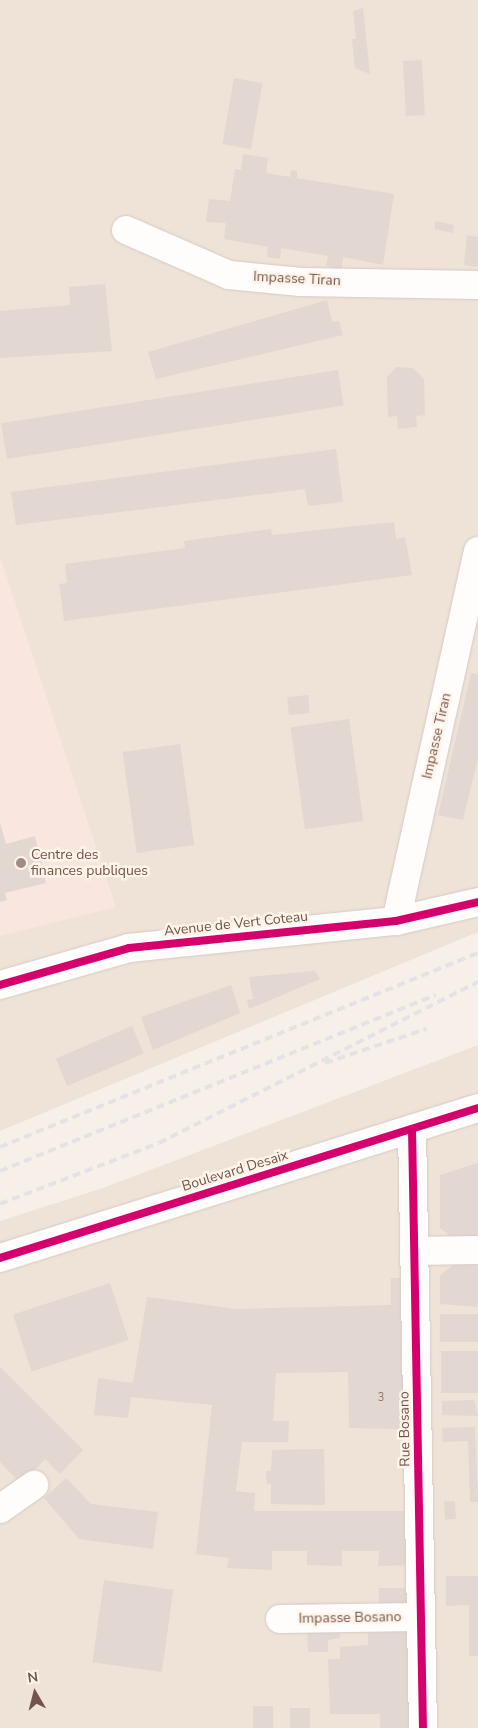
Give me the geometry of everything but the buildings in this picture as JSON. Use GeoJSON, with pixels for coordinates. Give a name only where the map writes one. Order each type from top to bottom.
{"type":"FeatureCollection","features":[{"type":"Feature","properties":{"kind":"street","name":"Impasse Tiran"},"geometry":{"type":"LineString","coordinates":[[126,230],[229,275],[302,282],[478,285]]}},
{"type":"Feature","properties":{"kind":"street","name":"Impasse Tiran"},"geometry":{"type":"LineString","coordinates":[[396,920],[478,550]]}},
{"type":"Feature","properties":{"kind":"street","name":"Avenue de Vert Coteau"},"geometry":{"type":"LineString","coordinates":[[0,985],[129,948],[396,920],[478,902]]}},
{"type":"Feature","properties":{"kind":"street","name":"Boulevard Desaix"},"geometry":{"type":"LineString","coordinates":[[0,1258],[478,1108]]}},
{"type":"Feature","properties":{"kind":"street","name":"Rue Bosano"},"geometry":{"type":"LineString","coordinates":[[412,1129],[423,1728]]}},
{"type":"Feature","properties":{"kind":"street"},"geometry":{"type":"LineString","coordinates":[[414,1251],[478,1250]]}},
{"type":"Feature","properties":{"kind":"street"},"geometry":{"type":"LineString","coordinates":[[0,1509],[34,1485]]}},
{"type":"Feature","properties":{"kind":"street","name":"Impasse Bosano"},"geometry":{"type":"LineString","coordinates":[[280,1619],[421,1617]]}},
{"type":"Feature","properties":{"kind":"shaded area"},"geometry":{"type":"Polygon","coordinates":[[[0,0],[478,0],[478,932],[0,1131],[0,0]]]}},
{"type":"Feature","properties":{"kind":"shaded area"},"geometry":{"type":"Polygon","coordinates":[[[0,556],[116,907],[0,936],[0,556]]]}},
{"type":"Feature","properties":{"kind":"shaded area"},"geometry":{"type":"Polygon","coordinates":[[[478,1045],[478,1728],[0,1728],[0,1221],[103,1188],[478,1045]]]}},
{"type":"Feature","properties":{"kind":"railway"},"geometry":{"type":"LineString","coordinates":[[0,1147],[478,953]]}},
{"type":"Feature","properties":{"kind":"railway"},"geometry":{"type":"LineString","coordinates":[[0,1204],[159,1143],[478,982]]}},
{"type":"Feature","properties":{"kind":"railway"},"geometry":{"type":"LineString","coordinates":[[0,1171],[436,995]]}},
{"type":"Feature","properties":{"kind":"railway"},"geometry":{"type":"LineString","coordinates":[[325,1063],[426,1029]]}},
{"type":"Feature","properties":{"kind":"cycle path"},"geometry":{"type":"LineString","coordinates":[[0,985],[129,948],[396,921],[478,902]]}},
{"type":"Feature","properties":{"kind":"cycle path"},"geometry":{"type":"LineString","coordinates":[[0,1258],[478,1108]]}},
{"type":"Feature","properties":{"kind":"cycle path"},"geometry":{"type":"LineString","coordinates":[[412,1129],[423,1728]]}},
{"type":"Feature","properties":{"kind":"place","name":"Centre des finances publiques"},"geometry":{"type":"Point","coordinates":[21,863]}}]}
